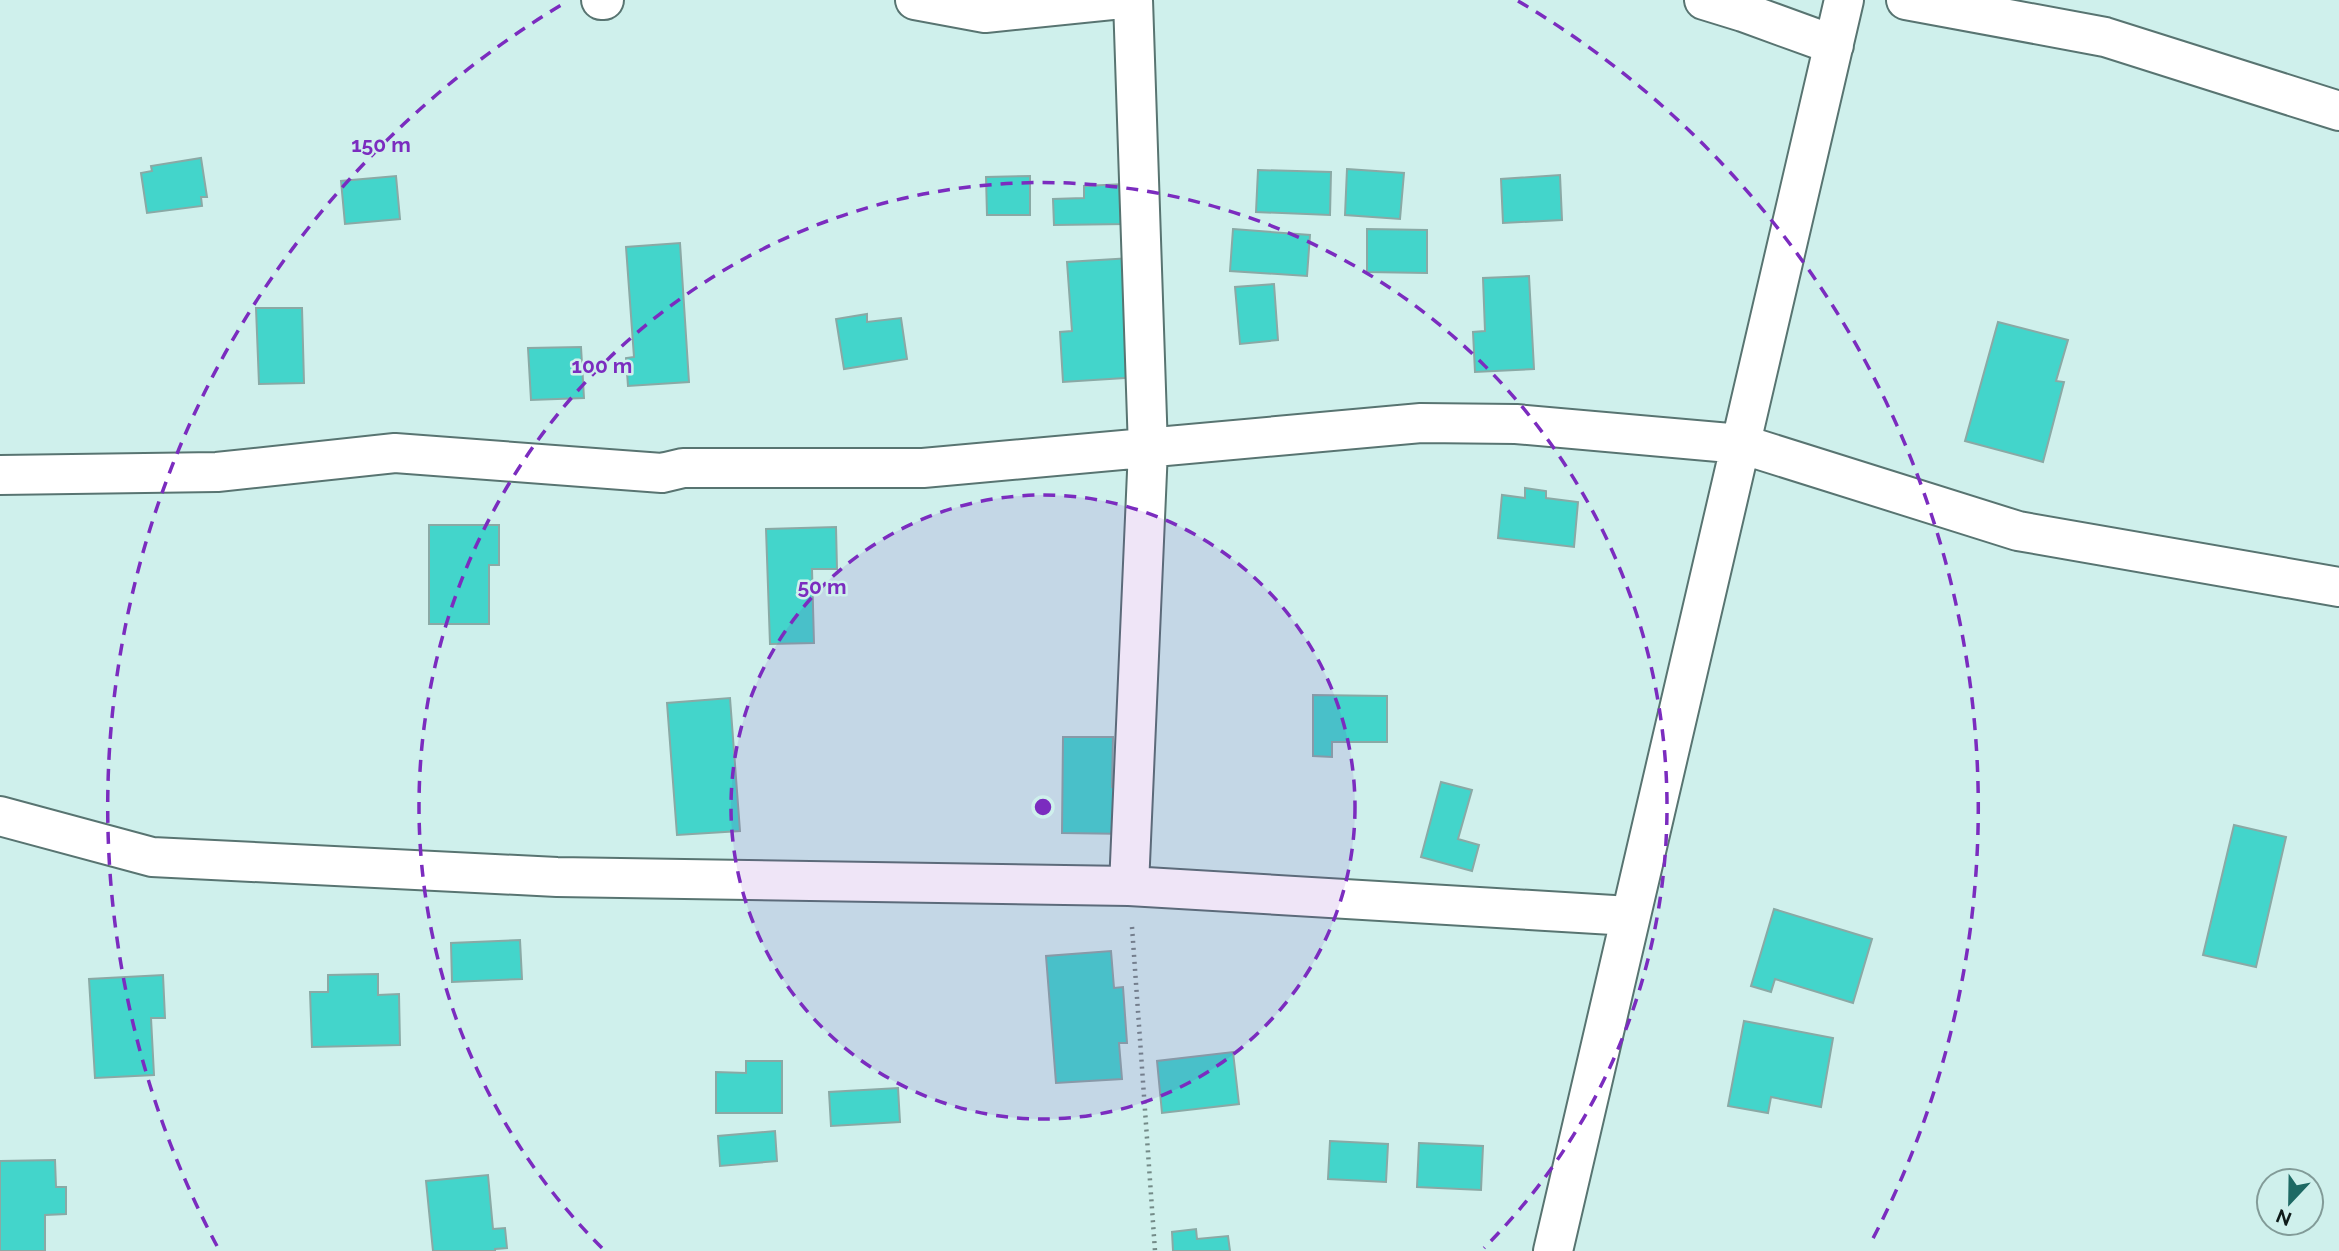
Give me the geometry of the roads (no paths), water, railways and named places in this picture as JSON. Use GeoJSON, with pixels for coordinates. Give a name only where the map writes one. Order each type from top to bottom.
{"type":"FeatureCollection","features":[{"type":"Feature","properties":{"kind":"street"},"geometry":{"type":"LineString","coordinates":[[915,0],[985,13],[1112,0]]}},
{"type":"Feature","properties":{"kind":"street"},"geometry":{"type":"LineString","coordinates":[[1129,886],[1148,449],[1133,0]]}},
{"type":"Feature","properties":{"kind":"street"},"geometry":{"type":"LineString","coordinates":[[1704,0],[1834,46]]}},
{"type":"Feature","properties":{"kind":"street"},"geometry":{"type":"LineString","coordinates":[[1553,1251],[1844,0]]}},
{"type":"Feature","properties":{"kind":"street"},"geometry":{"type":"LineString","coordinates":[[1906,0],[2105,37],[2339,111]]}},
{"type":"Feature","properties":{"kind":"street"},"geometry":{"type":"LineString","coordinates":[[0,475],[217,472],[395,453],[662,473],[683,468],[923,468],[1421,423],[1516,424],[1741,444],[2018,531],[2339,587]]}},
{"type":"Feature","properties":{"kind":"street"},"geometry":{"type":"LineString","coordinates":[[0,816],[152,857],[557,877],[1129,886],[1630,916]]}}]}
